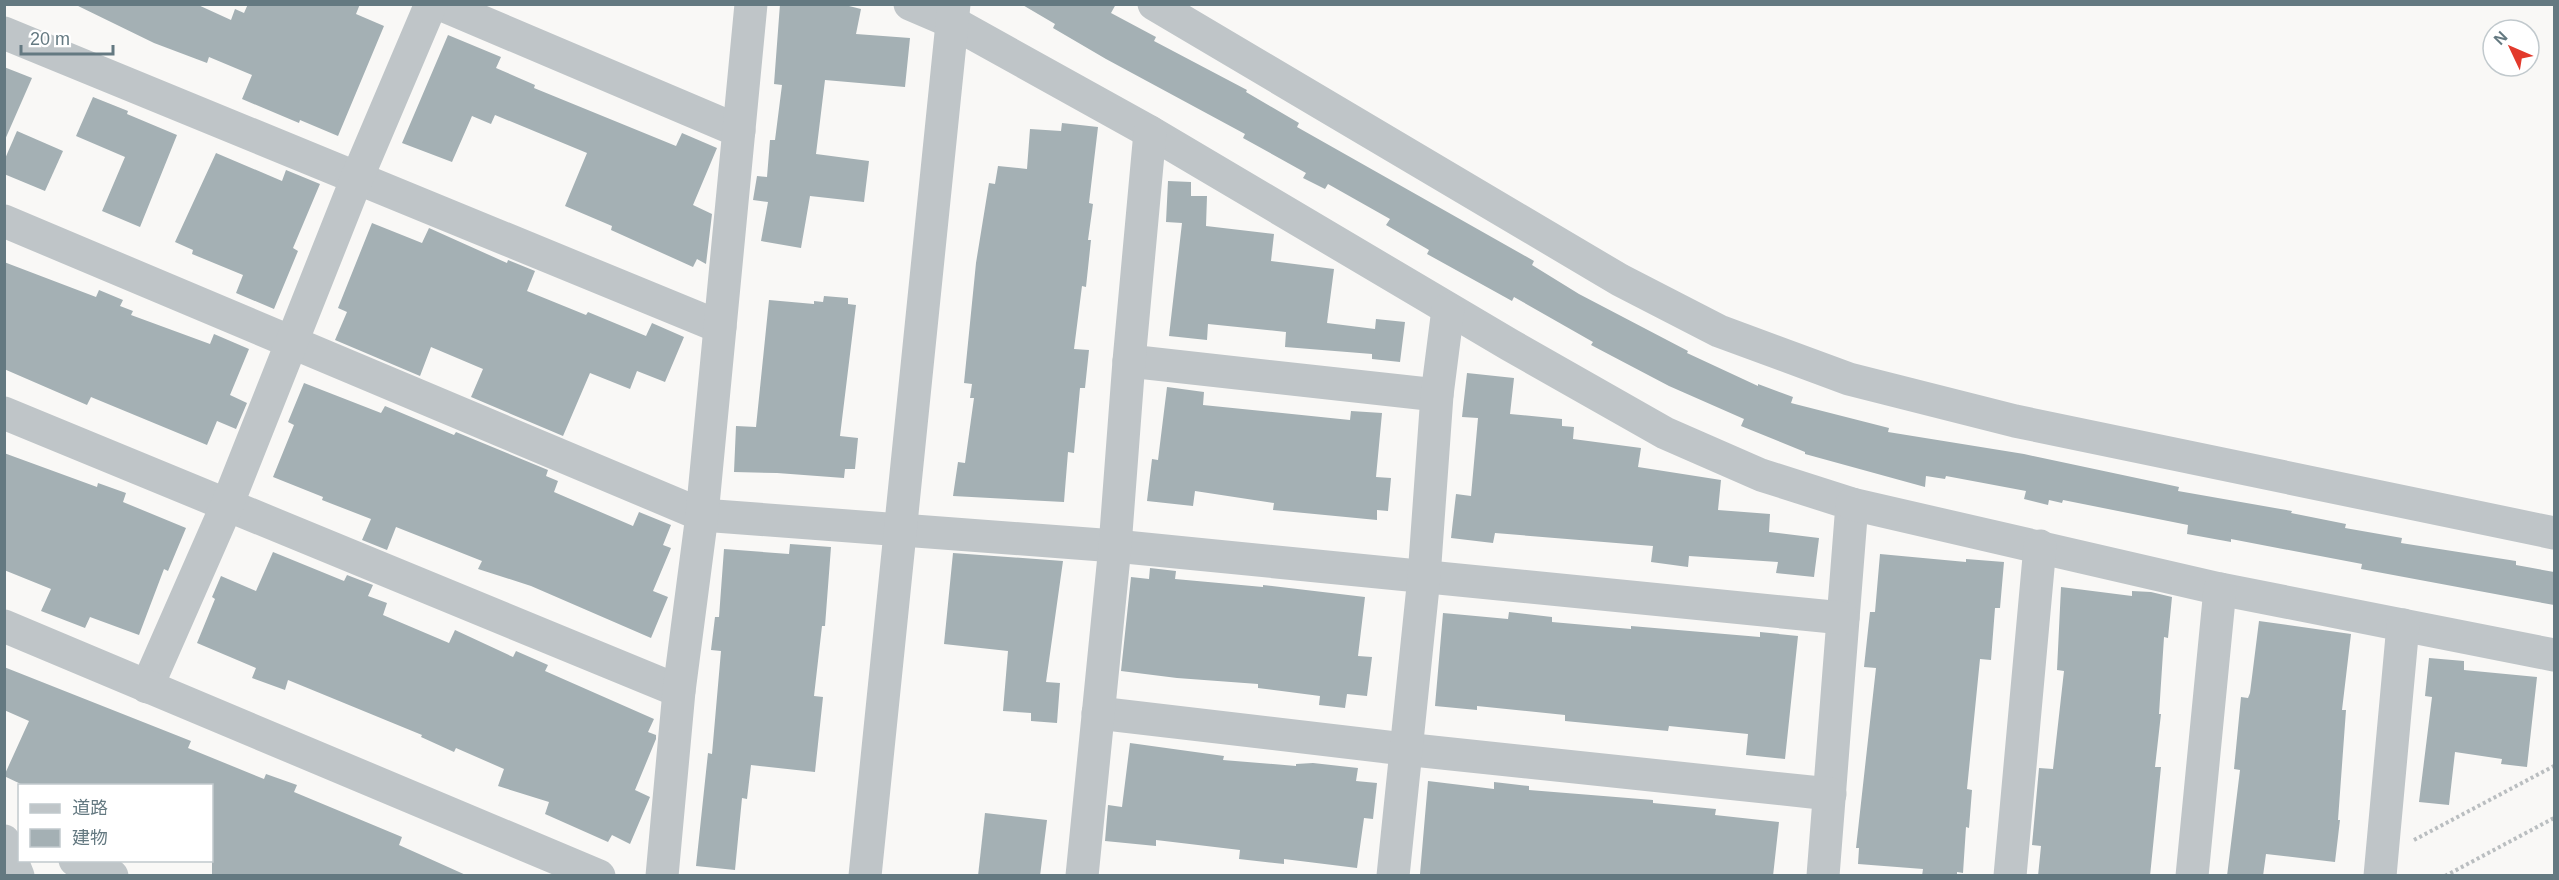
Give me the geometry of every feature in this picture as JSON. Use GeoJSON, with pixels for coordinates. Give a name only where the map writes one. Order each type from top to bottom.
{"type":"FeatureCollection","features":[{"type":"Feature","properties":{"kind":"street"},"geometry":{"type":"LineString","coordinates":[[147,687],[227,505],[357,178],[431,4]]}},
{"type":"Feature","properties":{"kind":"street"},"geometry":{"type":"LineString","coordinates":[[440,4],[739,131]]}},
{"type":"Feature","properties":{"kind":"street"},"geometry":{"type":"LineString","coordinates":[[662,876],[679,691],[702,515],[751,4]]}},
{"type":"Feature","properties":{"kind":"street"},"geometry":{"type":"LineString","coordinates":[[910,4],[953,13],[1448,309],[1665,433],[1761,475],[1852,504],[2220,589],[2554,655]]}},
{"type":"Feature","properties":{"kind":"street"},"geometry":{"type":"LineString","coordinates":[[1154,4],[1620,280],[1719,331],[1849,379],[2015,421],[2554,533]]}},
{"type":"Feature","properties":{"kind":"street"},"geometry":{"type":"LineString","coordinates":[[865,876],[902,531],[953,13]]}},
{"type":"Feature","properties":{"kind":"street"},"geometry":{"type":"LineString","coordinates":[[4,33],[720,327]]}},
{"type":"Feature","properties":{"kind":"street"},"geometry":{"type":"LineString","coordinates":[[1082,876],[1116,546],[1129,361],[1150,132]]}},
{"type":"Feature","properties":{"kind":"street"},"geometry":{"type":"LineString","coordinates":[[4,221],[702,515],[1116,546],[1843,618]]}},
{"type":"Feature","properties":{"kind":"street"},"geometry":{"type":"LineString","coordinates":[[1393,876],[1404,749],[1424,577],[1437,395],[1448,309]]}},
{"type":"Feature","properties":{"kind":"street"},"geometry":{"type":"LineString","coordinates":[[1129,361],[1437,395]]}},
{"type":"Feature","properties":{"kind":"street"},"geometry":{"type":"LineString","coordinates":[[4,413],[679,691]]}},
{"type":"Feature","properties":{"kind":"street"},"geometry":{"type":"LineString","coordinates":[[1823,876],[1852,504]]}},
{"type":"Feature","properties":{"kind":"street"},"geometry":{"type":"LineString","coordinates":[[2010,876],[2040,546]]}},
{"type":"Feature","properties":{"kind":"street"},"geometry":{"type":"LineString","coordinates":[[2192,876],[2220,589]]}},
{"type":"Feature","properties":{"kind":"street"},"geometry":{"type":"LineString","coordinates":[[2381,866],[2403,625]]}},
{"type":"Feature","properties":{"kind":"street"},"geometry":{"type":"LineString","coordinates":[[4,626],[599,876]]}},
{"type":"Feature","properties":{"kind":"street"},"geometry":{"type":"LineString","coordinates":[[1098,713],[1404,749],[1830,794]]}},
{"type":"Feature","properties":{"kind":"street"},"geometry":{"type":"LineString","coordinates":[[4,841],[18,876]]}},
{"type":"Feature","properties":{"kind":"street"},"geometry":{"type":"LineString","coordinates":[[77,862],[112,876]]}},
{"type":"Feature","properties":{"kind":"path"},"geometry":{"type":"LineString","coordinates":[[2381,866],[2554,766]]}},
{"type":"Feature","properties":{"kind":"path"},"geometry":{"type":"LineString","coordinates":[[2445,876],[2554,818]]}},
{"type":"Feature","properties":{"kind":"building"},"geometry":{"type":"Polygon","coordinates":[[[74,4],[196,4],[231,20],[235,9],[244,13],[248,4],[360,4],[356,14],[384,26],[338,136],[300,120],[299,123],[242,99],[252,75],[209,57],[207,63],[154,43],[74,4]]]}},
{"type":"Feature","properties":{"kind":"building"},"geometry":{"type":"Polygon","coordinates":[[[780,4],[841,4],[861,9],[856,34],[910,38],[905,87],[825,80],[816,154],[869,161],[864,202],[810,196],[801,248],[761,241],[768,202],[753,200],[757,176],[767,177],[770,140],[775,140],[782,85],[774,84],[780,4]]]}},
{"type":"Feature","properties":{"kind":"building"},"geometry":{"type":"Polygon","coordinates":[[[1021,4],[1116,4],[1111,13],[1156,37],[1154,41],[1247,90],[1246,92],[1299,123],[1297,127],[1534,261],[1532,265],[1579,294],[1688,351],[1687,353],[1758,386],[1758,384],[1793,397],[1791,403],[1889,428],[1888,432],[2024,454],[2179,487],[2178,491],[2292,511],[2291,513],[2346,524],[2345,528],[2402,538],[2401,543],[2516,561],[2516,565],[2554,572],[2554,605],[2361,569],[2362,564],[2231,539],[2231,542],[2187,534],[2188,525],[2063,500],[2062,503],[2049,500],[2048,505],[2024,499],[2026,491],[1946,476],[1945,479],[1926,476],[1925,487],[1805,454],[1805,452],[1741,426],[1744,419],[1669,386],[1591,345],[1593,342],[1514,297],[1512,301],[1427,254],[1429,250],[1386,225],[1390,219],[1328,184],[1325,189],[1303,178],[1306,173],[1243,138],[1245,134],[1106,59],[1053,28],[1055,24],[1021,4]]]}},
{"type":"Feature","properties":{"kind":"building"},"geometry":{"type":"Polygon","coordinates":[[[448,35],[501,57],[496,68],[535,85],[534,88],[676,146],[682,133],[717,148],[693,205],[712,214],[706,264],[697,259],[693,267],[611,230],[612,226],[565,206],[587,153],[495,115],[491,124],[472,116],[452,162],[402,143],[448,35]]]}},
{"type":"Feature","properties":{"kind":"building"},"geometry":{"type":"Polygon","coordinates":[[[4,67],[32,78],[4,142],[4,67]]]}},
{"type":"Feature","properties":{"kind":"building"},"geometry":{"type":"Polygon","coordinates":[[[93,97],[177,135],[140,227],[102,211],[125,157],[76,136],[93,97]]]}},
{"type":"Feature","properties":{"kind":"building"},"geometry":{"type":"Polygon","coordinates":[[[1062,123],[1098,127],[1089,203],[1093,204],[1088,240],[1091,240],[1086,287],[1082,286],[1074,349],[1089,350],[1085,388],[1080,388],[1074,453],[1068,452],[1064,502],[953,496],[958,462],[965,463],[974,398],[970,398],[972,384],[964,383],[976,263],[989,183],[995,184],[998,166],[1027,169],[1030,129],[1061,131],[1062,123]]]}},
{"type":"Feature","properties":{"kind":"building"},"geometry":{"type":"Polygon","coordinates":[[[17,131],[63,151],[45,191],[4,174],[4,161],[17,131]]]}},
{"type":"Feature","properties":{"kind":"building"},"geometry":{"type":"Polygon","coordinates":[[[216,153],[282,181],[286,170],[320,184],[293,248],[298,251],[274,309],[236,293],[243,275],[192,254],[193,250],[175,242],[216,153]]]}},
{"type":"Feature","properties":{"kind":"building"},"geometry":{"type":"Polygon","coordinates":[[[1168,181],[1191,182],[1191,196],[1207,196],[1206,226],[1274,234],[1271,261],[1334,269],[1327,323],[1375,329],[1376,319],[1405,322],[1400,362],[1372,359],[1372,354],[1285,347],[1286,332],[1208,324],[1207,340],[1169,336],[1182,223],[1166,222],[1168,181]]]}},
{"type":"Feature","properties":{"kind":"building"},"geometry":{"type":"Polygon","coordinates":[[[372,223],[422,243],[429,228],[507,263],[508,260],[535,271],[527,291],[586,315],[588,312],[646,336],[652,323],[684,337],[665,382],[637,371],[630,389],[590,373],[563,436],[471,397],[483,369],[431,347],[420,376],[335,340],[347,312],[338,308],[372,223]]]}},
{"type":"Feature","properties":{"kind":"building"},"geometry":{"type":"Polygon","coordinates":[[[4,262],[96,297],[99,290],[123,300],[120,306],[133,311],[131,315],[210,344],[214,334],[249,349],[230,395],[247,403],[236,429],[217,421],[207,445],[91,397],[87,405],[4,369],[4,262]]]}},
{"type":"Feature","properties":{"kind":"building"},"geometry":{"type":"Polygon","coordinates":[[[824,296],[848,298],[848,304],[856,305],[840,436],[858,438],[855,469],[845,469],[844,478],[734,472],[736,426],[756,427],[769,300],[814,304],[814,301],[823,302],[824,296]]]}},
{"type":"Feature","properties":{"kind":"building"},"geometry":{"type":"Polygon","coordinates":[[[1467,373],[1514,378],[1510,414],[1562,419],[1562,426],[1574,427],[1573,439],[1641,448],[1638,467],[1721,480],[1718,510],[1770,514],[1769,532],[1819,538],[1814,577],[1776,573],[1778,562],[1689,556],[1688,567],[1651,562],[1653,546],[1495,533],[1493,543],[1451,538],[1456,494],[1471,496],[1478,418],[1462,417],[1467,373]]]}},
{"type":"Feature","properties":{"kind":"building"},"geometry":{"type":"Polygon","coordinates":[[[304,383],[381,413],[385,406],[548,470],[546,476],[558,481],[554,492],[633,526],[639,512],[671,525],[663,545],[671,548],[653,591],[668,597],[651,638],[531,586],[478,569],[482,561],[396,527],[387,550],[362,540],[371,519],[322,500],[323,497],[273,477],[294,425],[288,422],[304,383]]]}},
{"type":"Feature","properties":{"kind":"building"},"geometry":{"type":"Polygon","coordinates":[[[1167,387],[1204,392],[1203,405],[1350,420],[1351,411],[1382,413],[1376,477],[1391,478],[1388,511],[1377,510],[1377,520],[1273,510],[1274,503],[1195,491],[1193,506],[1147,501],[1152,459],[1158,460],[1167,387]]]}},
{"type":"Feature","properties":{"kind":"building"},"geometry":{"type":"Polygon","coordinates":[[[4,453],[97,487],[98,483],[126,493],[123,502],[186,528],[168,571],[164,569],[139,635],[90,617],[85,628],[41,611],[51,589],[4,570],[4,453]]]}},
{"type":"Feature","properties":{"kind":"building"},"geometry":{"type":"Polygon","coordinates":[[[790,544],[831,547],[825,626],[822,626],[814,696],[823,697],[815,772],[751,765],[747,799],[742,798],[735,870],[696,866],[708,753],[712,754],[721,651],[711,650],[715,617],[719,617],[724,549],[789,554],[790,544]]]}},
{"type":"Feature","properties":{"kind":"building"},"geometry":{"type":"Polygon","coordinates":[[[273,552],[344,581],[347,575],[373,585],[368,596],[387,603],[383,615],[449,643],[455,630],[513,657],[516,651],[548,665],[545,671],[654,719],[648,732],[656,735],[656,739],[635,790],[650,797],[630,844],[612,835],[608,842],[545,814],[549,802],[498,786],[504,769],[456,748],[454,752],[421,737],[422,735],[288,680],[285,690],[252,678],[256,668],[197,643],[215,599],[212,597],[221,576],[256,591],[273,552]]]}},
{"type":"Feature","properties":{"kind":"building"},"geometry":{"type":"Polygon","coordinates":[[[953,553],[1063,561],[1046,682],[1060,683],[1057,723],[1031,721],[1031,713],[1003,711],[1008,651],[944,644],[953,553]]]}},
{"type":"Feature","properties":{"kind":"building"},"geometry":{"type":"Polygon","coordinates":[[[1880,554],[1966,562],[1966,559],[2004,562],[2000,608],[1995,608],[1991,660],[1980,659],[1967,789],[1972,790],[1969,828],[1966,827],[1963,873],[1957,872],[1957,876],[1922,876],[1923,869],[1858,864],[1859,848],[1856,848],[1876,668],[1864,667],[1870,612],[1875,612],[1880,554]]]}},
{"type":"Feature","properties":{"kind":"building"},"geometry":{"type":"Polygon","coordinates":[[[1150,568],[1176,571],[1175,579],[1263,587],[1263,585],[1365,597],[1358,656],[1372,657],[1367,696],[1347,694],[1345,708],[1319,705],[1320,696],[1258,688],[1258,684],[1121,671],[1131,577],[1149,579],[1150,568]]]}},
{"type":"Feature","properties":{"kind":"building"},"geometry":{"type":"Polygon","coordinates":[[[2061,587],[2132,596],[2132,591],[2151,592],[2172,597],[2168,638],[2164,637],[2159,714],[2161,714],[2155,767],[2161,767],[2150,876],[2038,876],[2041,846],[2032,845],[2039,768],[2053,769],[2064,671],[2057,670],[2061,587]]]}},
{"type":"Feature","properties":{"kind":"building"},"geometry":{"type":"Polygon","coordinates":[[[1509,612],[1552,617],[1552,622],[1631,629],[1631,626],[1760,637],[1760,632],[1798,636],[1785,759],[1746,755],[1748,734],[1669,726],[1668,731],[1565,721],[1565,715],[1477,706],[1477,710],[1435,706],[1443,613],[1508,619],[1509,612]]]}},
{"type":"Feature","properties":{"kind":"building"},"geometry":{"type":"Polygon","coordinates":[[[2259,621],[2351,634],[2342,710],[2346,710],[2338,820],[2340,820],[2335,862],[2266,854],[2263,876],[2227,876],[2240,770],[2234,769],[2241,697],[2248,698],[2250,693],[2259,621]]]}},
{"type":"Feature","properties":{"kind":"building"},"geometry":{"type":"Polygon","coordinates":[[[2429,658],[2464,661],[2464,670],[2537,677],[2527,767],[2501,764],[2502,759],[2455,752],[2449,805],[2419,802],[2432,697],[2425,696],[2429,658]]]}},
{"type":"Feature","properties":{"kind":"building"},"geometry":{"type":"Polygon","coordinates":[[[4,667],[191,741],[188,748],[264,779],[266,774],[297,785],[294,792],[402,837],[399,845],[468,876],[212,876],[213,784],[21,784],[4,776],[29,721],[4,710],[4,667]]]}},
{"type":"Feature","properties":{"kind":"building"},"geometry":{"type":"Polygon","coordinates":[[[1130,743],[1224,756],[1223,760],[1296,766],[1296,764],[1313,763],[1358,768],[1356,781],[1377,783],[1373,819],[1364,818],[1357,868],[1284,859],[1284,864],[1239,859],[1240,850],[1156,840],[1156,846],[1105,841],[1108,805],[1122,807],[1130,743]]]}},
{"type":"Feature","properties":{"kind":"building"},"geometry":{"type":"Polygon","coordinates":[[[1428,781],[1494,789],[1494,782],[1529,786],[1529,790],[1653,800],[1653,803],[1716,809],[1715,815],[1779,822],[1773,876],[1420,874],[1428,781]]]}},
{"type":"Feature","properties":{"kind":"building"},"geometry":{"type":"Polygon","coordinates":[[[985,813],[1047,820],[1040,876],[978,876],[985,813]]]}}]}
